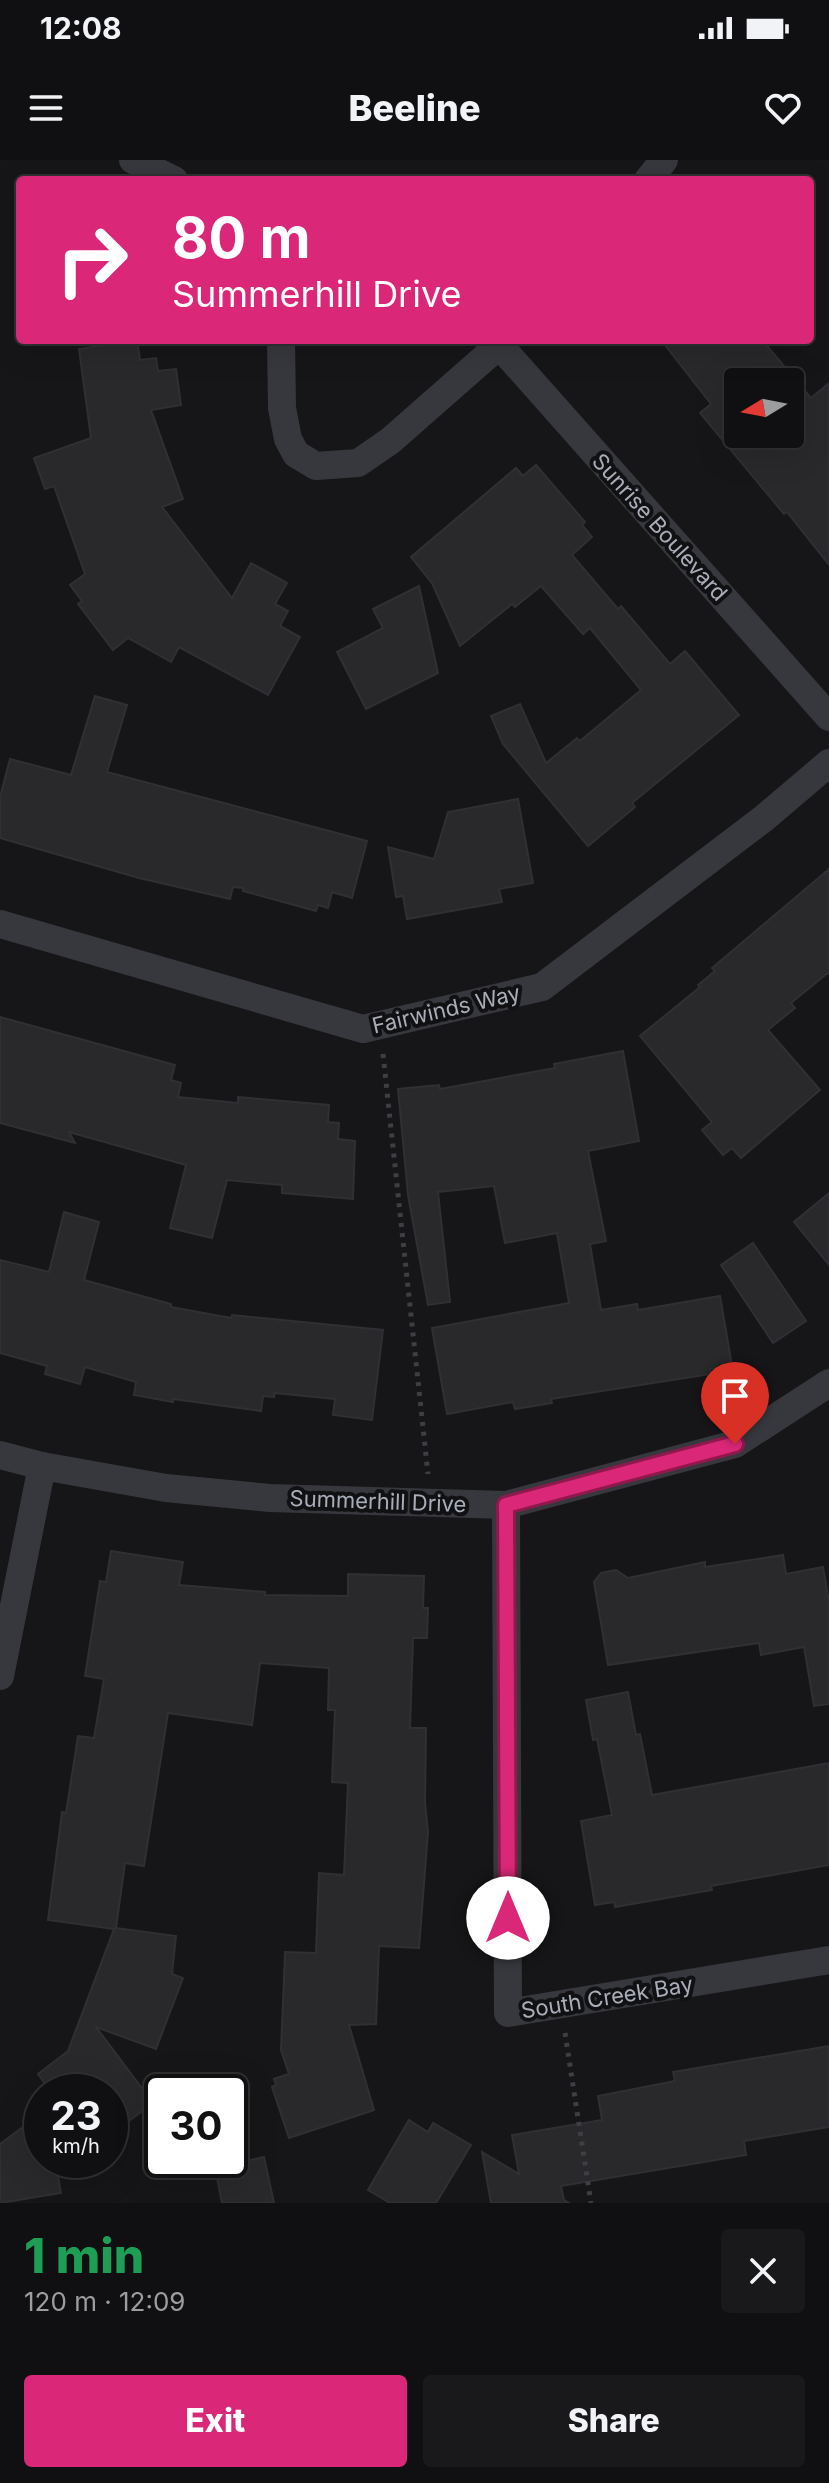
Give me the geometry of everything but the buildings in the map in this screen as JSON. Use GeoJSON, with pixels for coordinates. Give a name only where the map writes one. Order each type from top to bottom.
{"type":"FeatureCollection","features":[{"type":"Feature","properties":{"kind":"street"},"geometry":{"type":"LineString","coordinates":[[133,160],[166,176]]}},
{"type":"Feature","properties":{"kind":"street"},"geometry":{"type":"LineString","coordinates":[[651,176],[664,160]]}},
{"type":"Feature","properties":{"kind":"street"},"geometry":{"type":"LineString","coordinates":[[281,344],[282,408],[288,439],[296,454],[316,466],[358,463],[390,441],[496,344]]}},
{"type":"Feature","properties":{"kind":"street","name":"Sunrise Boulevard"},"geometry":{"type":"LineString","coordinates":[[500,344],[829,717]]}},
{"type":"Feature","properties":{"kind":"street","name":"Fairwinds Way"},"geometry":{"type":"LineString","coordinates":[[0,924],[363,1029],[542,987],[763,819],[829,763]]}},
{"type":"Feature","properties":{"kind":"street","name":"Summerhill Drive"},"geometry":{"type":"LineString","coordinates":[[0,1455],[42,1466],[166,1488],[270,1498],[506,1505],[735,1444],[829,1383]]}},
{"type":"Feature","properties":{"kind":"street"},"geometry":{"type":"LineString","coordinates":[[0,1676],[42,1466]]}},
{"type":"Feature","properties":{"kind":"street","name":"South Creek Bay"},"geometry":{"type":"LineString","coordinates":[[506,1505],[508,2013],[829,1960]]}},
{"type":"Feature","properties":{"kind":"path"},"geometry":{"type":"LineString","coordinates":[[380,1025],[431,1503]]}},
{"type":"Feature","properties":{"kind":"path"},"geometry":{"type":"LineString","coordinates":[[560,2005],[591,2203]]}},
{"type":"Feature","properties":{"kind":"route"},"geometry":{"type":"LineString","coordinates":[[508,1918],[506,1505],[735,1444]]}}]}
